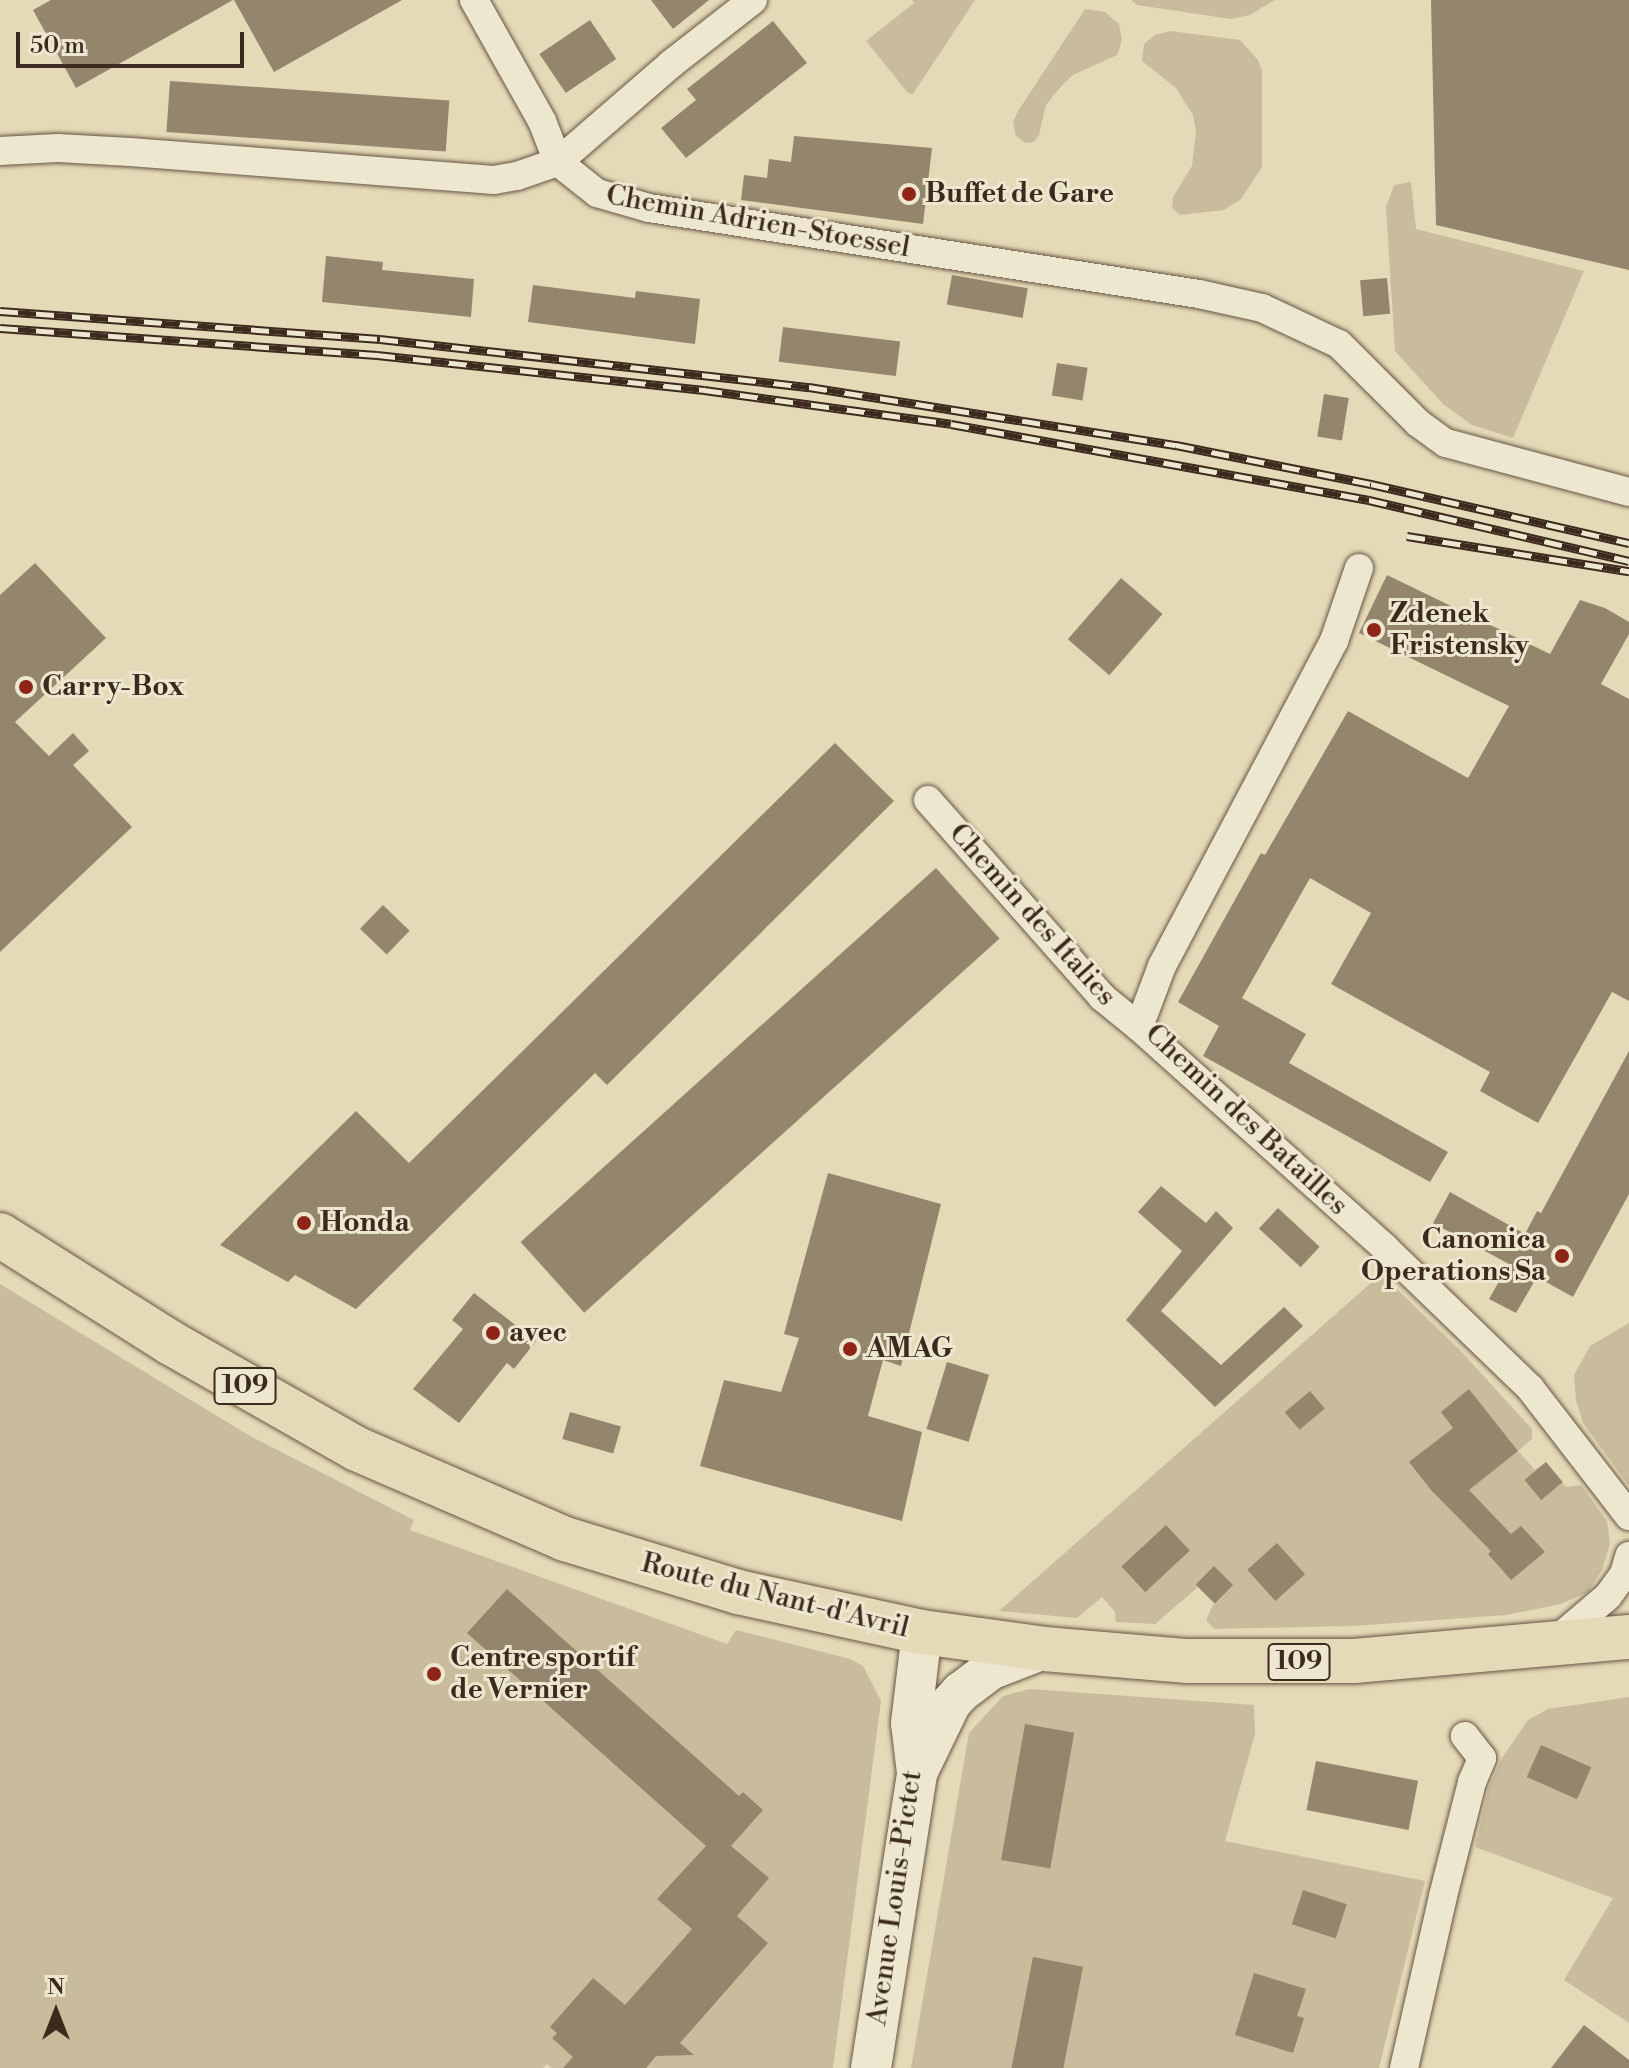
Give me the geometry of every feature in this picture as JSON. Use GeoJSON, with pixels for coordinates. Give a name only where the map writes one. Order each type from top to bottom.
{"type":"FeatureCollection","features":[{"type":"Feature","properties":{"kind":"main road","name":"Route du Nant-d'Avril"},"geometry":{"type":"LineString","coordinates":[[0,1235],[171,1343],[301,1418],[476,1503],[565,1539],[694,1580],[862,1622],[1044,1649],[1188,1661],[1276,1663],[1354,1661],[1629,1637]]}},
{"type":"Feature","properties":{"kind":"main road","name":"Avenue Louis-Pictet"},"geometry":{"type":"LineString","coordinates":[[871,2068],[917,1773],[911,1723],[922,1632]]}},
{"type":"Feature","properties":{"kind":"main road"},"geometry":{"type":"LineString","coordinates":[[917,1773],[951,1703],[961,1692],[992,1669],[1044,1649]]}},
{"type":"Feature","properties":{"kind":"street"},"geometry":{"type":"LineString","coordinates":[[474,0],[542,121],[558,162]]}},
{"type":"Feature","properties":{"kind":"street"},"geometry":{"type":"LineString","coordinates":[[0,151],[58,148],[193,155],[494,180],[558,162],[671,64],[753,0]]}},
{"type":"Feature","properties":{"kind":"street","name":"Chemin Adrien-Stoessel"},"geometry":{"type":"LineString","coordinates":[[558,162],[597,193],[649,208],[1199,294],[1262,308],[1339,344],[1398,403],[1446,443],[1629,492]]}},
{"type":"Feature","properties":{"kind":"street","name":"Chemin des Batailles"},"geometry":{"type":"LineString","coordinates":[[1359,568],[1334,641],[1162,966],[1139,1027],[1385,1248],[1530,1388],[1629,1516]]}},
{"type":"Feature","properties":{"kind":"street","name":"Chemin des Italies"},"geometry":{"type":"LineString","coordinates":[[928,800],[1102,997],[1139,1027]]}},
{"type":"Feature","properties":{"kind":"street"},"geometry":{"type":"LineString","coordinates":[[1553,1643],[1608,1596],[1624,1574],[1629,1556]]}},
{"type":"Feature","properties":{"kind":"street"},"geometry":{"type":"LineString","coordinates":[[1404,2068],[1443,1896],[1482,1758],[1465,1736]]}},
{"type":"Feature","properties":{"kind":"shaded area"},"geometry":{"type":"Polygon","coordinates":[[[912,0],[975,0],[913,94],[908,93],[866,41],[914,3],[912,0]]]}},
{"type":"Feature","properties":{"kind":"shaded area"},"geometry":{"type":"Polygon","coordinates":[[[1131,0],[1275,0],[1250,15],[1231,19],[1137,5],[1131,0]]]}},
{"type":"Feature","properties":{"kind":"shaded area"},"geometry":{"type":"Polygon","coordinates":[[[1085,9],[1105,12],[1119,24],[1122,40],[1117,55],[1073,75],[1063,84],[1046,105],[1039,135],[1034,142],[1025,143],[1016,136],[1013,122],[1085,9]]]}},
{"type":"Feature","properties":{"kind":"shaded area"},"geometry":{"type":"Polygon","coordinates":[[[1170,31],[1240,40],[1258,60],[1262,71],[1262,167],[1241,199],[1224,210],[1180,215],[1172,208],[1173,197],[1192,166],[1196,132],[1193,115],[1176,88],[1142,61],[1144,44],[1155,35],[1170,31]]]}},
{"type":"Feature","properties":{"kind":"shaded area"},"geometry":{"type":"Polygon","coordinates":[[[1411,182],[1416,229],[1584,271],[1513,438],[1472,425],[1443,404],[1395,351],[1386,207],[1394,185],[1411,182]]]}},
{"type":"Feature","properties":{"kind":"shaded area"},"geometry":{"type":"Polygon","coordinates":[[[1381,1274],[1459,1349],[1532,1429],[1532,1439],[1518,1451],[1535,1470],[1546,1462],[1566,1487],[1581,1485],[1607,1521],[1610,1544],[1602,1570],[1588,1592],[1561,1604],[1506,1615],[1354,1626],[1214,1629],[1206,1620],[1214,1603],[1198,1587],[1155,1624],[1116,1622],[1115,1612],[1102,1597],[1077,1618],[999,1611],[1381,1274]]]}},
{"type":"Feature","properties":{"kind":"shaded area","name":"Centre sportif de Vernier"},"geometry":{"type":"Polygon","coordinates":[[[0,1284],[250,1436],[414,1520],[410,1530],[727,1644],[736,1630],[850,1659],[863,1666],[881,1701],[833,2068],[551,2068],[547,2064],[543,2068],[0,2068],[0,1284]]]}},
{"type":"Feature","properties":{"kind":"shaded area"},"geometry":{"type":"Polygon","coordinates":[[[1629,1323],[1629,1486],[1583,1423],[1576,1400],[1574,1375],[1590,1346],[1629,1323]]]}},
{"type":"Feature","properties":{"kind":"shaded area"},"geometry":{"type":"Polygon","coordinates":[[[1030,1689],[1254,1705],[1255,1734],[1225,1841],[1425,1881],[1379,2068],[911,2068],[969,1733],[1003,1696],[1030,1689]]]}},
{"type":"Feature","properties":{"kind":"shaded area"},"geometry":{"type":"Polygon","coordinates":[[[1629,1697],[1629,2023],[1564,1980],[1613,1898],[1475,1847],[1489,1787],[1502,1758],[1528,1720],[1548,1709],[1629,1697]]]}},
{"type":"Feature","properties":{"kind":"building"},"geometry":{"type":"Polygon","coordinates":[[[51,0],[233,0],[76,88],[33,10],[51,0]]]}},
{"type":"Feature","properties":{"kind":"building"},"geometry":{"type":"Polygon","coordinates":[[[234,0],[402,0],[274,72],[234,0]]]}},
{"type":"Feature","properties":{"kind":"building"},"geometry":{"type":"Polygon","coordinates":[[[651,0],[709,0],[673,29],[651,0]]]}},
{"type":"Feature","properties":{"kind":"building"},"geometry":{"type":"Polygon","coordinates":[[[1431,0],[1629,0],[1629,270],[1436,225],[1431,0]]]}},
{"type":"Feature","properties":{"kind":"building"},"geometry":{"type":"Polygon","coordinates":[[[590,20],[616,59],[566,93],[539,54],[590,20]]]}},
{"type":"Feature","properties":{"kind":"building"},"geometry":{"type":"Polygon","coordinates":[[[773,21],[807,63],[686,158],[661,128],[696,100],[687,89],[773,21]]]}},
{"type":"Feature","properties":{"kind":"building"},"geometry":{"type":"Polygon","coordinates":[[[170,81],[449,101],[446,151],[166,132],[170,81]]]}},
{"type":"Feature","properties":{"kind":"building"},"geometry":{"type":"Polygon","coordinates":[[[794,136],[932,148],[923,224],[741,200],[744,175],[767,178],[769,159],[791,162],[794,136]]]}},
{"type":"Feature","properties":{"kind":"building"},"geometry":{"type":"Polygon","coordinates":[[[326,256],[383,262],[382,270],[474,279],[471,317],[322,302],[326,256]]]}},
{"type":"Feature","properties":{"kind":"building"},"geometry":{"type":"Polygon","coordinates":[[[952,275],[1028,288],[1023,318],[947,305],[952,275]]]}},
{"type":"Feature","properties":{"kind":"building"},"geometry":{"type":"Polygon","coordinates":[[[1387,278],[1390,314],[1363,316],[1360,280],[1387,278]]]}},
{"type":"Feature","properties":{"kind":"building"},"geometry":{"type":"Polygon","coordinates":[[[533,285],[635,298],[636,291],[700,299],[695,344],[528,322],[533,285]]]}},
{"type":"Feature","properties":{"kind":"building"},"geometry":{"type":"Polygon","coordinates":[[[783,327],[900,341],[896,376],[779,362],[783,327]]]}},
{"type":"Feature","properties":{"kind":"building"},"geometry":{"type":"Polygon","coordinates":[[[1057,363],[1088,368],[1082,400],[1052,396],[1057,363]]]}},
{"type":"Feature","properties":{"kind":"building"},"geometry":{"type":"Polygon","coordinates":[[[1324,394],[1349,398],[1342,440],[1317,436],[1324,394]]]}},
{"type":"Feature","properties":{"kind":"building"},"geometry":{"type":"Polygon","coordinates":[[[35,563],[106,638],[15,722],[49,756],[73,733],[89,751],[73,765],[132,827],[0,952],[0,595],[35,563]]]}},
{"type":"Feature","properties":{"kind":"building"},"geometry":{"type":"Polygon","coordinates":[[[1387,575],[1550,654],[1580,600],[1605,608],[1629,622],[1629,634],[1601,684],[1629,699],[1629,1001],[1612,992],[1538,1123],[1480,1091],[1490,1072],[1331,984],[1371,913],[1310,878],[1242,998],[1306,1034],[1289,1063],[1448,1152],[1430,1182],[1203,1056],[1219,1026],[1178,1002],[1261,853],[1265,855],[1348,711],[1468,778],[1509,706],[1359,633],[1387,575]]]}},
{"type":"Feature","properties":{"kind":"building"},"geometry":{"type":"Polygon","coordinates":[[[1121,578],[1163,614],[1109,675],[1068,639],[1121,578]]]}},
{"type":"Feature","properties":{"kind":"building"},"geometry":{"type":"Polygon","coordinates":[[[835,743],[894,801],[607,1085],[595,1073],[356,1309],[295,1275],[288,1282],[220,1245],[356,1111],[409,1163],[835,743]]]}},
{"type":"Feature","properties":{"kind":"building"},"geometry":{"type":"Polygon","coordinates":[[[936,868],[1000,939],[584,1313],[521,1242],[936,868]]]}},
{"type":"Feature","properties":{"kind":"building"},"geometry":{"type":"Polygon","coordinates":[[[383,905],[410,931],[387,954],[360,929],[383,905]]]}},
{"type":"Feature","properties":{"kind":"building"},"geometry":{"type":"Polygon","coordinates":[[[1629,1051],[1629,1194],[1573,1297],[1537,1277],[1516,1313],[1489,1299],[1509,1264],[1433,1223],[1450,1192],[1525,1234],[1537,1211],[1541,1213],[1629,1051]]]}},
{"type":"Feature","properties":{"kind":"building","name":"AMAG"},"geometry":{"type":"Polygon","coordinates":[[[828,1173],[941,1204],[901,1366],[883,1360],[868,1416],[922,1432],[902,1521],[700,1466],[724,1380],[781,1392],[799,1338],[784,1334],[828,1173]]]}},
{"type":"Feature","properties":{"kind":"building"},"geometry":{"type":"Polygon","coordinates":[[[1161,1186],[1206,1223],[1216,1211],[1233,1228],[1161,1311],[1221,1365],[1284,1307],[1303,1326],[1215,1407],[1126,1320],[1182,1251],[1138,1212],[1161,1186]]]}},
{"type":"Feature","properties":{"kind":"building"},"geometry":{"type":"Polygon","coordinates":[[[1278,1208],[1320,1247],[1301,1267],[1259,1228],[1278,1208]]]}},
{"type":"Feature","properties":{"kind":"building"},"geometry":{"type":"Polygon","coordinates":[[[474,1293],[536,1341],[514,1369],[507,1363],[459,1423],[413,1389],[463,1329],[452,1320],[474,1293]]]}},
{"type":"Feature","properties":{"kind":"building"},"geometry":{"type":"Polygon","coordinates":[[[947,1362],[989,1375],[969,1442],[927,1429],[947,1362]]]}},
{"type":"Feature","properties":{"kind":"building"},"geometry":{"type":"Polygon","coordinates":[[[1469,1389],[1518,1451],[1469,1490],[1511,1534],[1521,1526],[1545,1552],[1511,1580],[1488,1554],[1491,1551],[1431,1490],[1409,1462],[1453,1428],[1441,1412],[1469,1389]]]}},
{"type":"Feature","properties":{"kind":"building"},"geometry":{"type":"Polygon","coordinates":[[[1310,1391],[1325,1409],[1300,1430],[1285,1412],[1310,1391]]]}},
{"type":"Feature","properties":{"kind":"building"},"geometry":{"type":"Polygon","coordinates":[[[570,1412],[621,1427],[613,1454],[562,1439],[570,1412]]]}},
{"type":"Feature","properties":{"kind":"building"},"geometry":{"type":"Polygon","coordinates":[[[1546,1462],[1563,1482],[1541,1500],[1525,1480],[1546,1462]]]}},
{"type":"Feature","properties":{"kind":"building"},"geometry":{"type":"Polygon","coordinates":[[[1166,1525],[1190,1551],[1145,1592],[1121,1567],[1166,1525]]]}},
{"type":"Feature","properties":{"kind":"building"},"geometry":{"type":"Polygon","coordinates":[[[1277,1543],[1305,1574],[1275,1601],[1247,1570],[1277,1543]]]}},
{"type":"Feature","properties":{"kind":"building"},"geometry":{"type":"Polygon","coordinates":[[[1214,1566],[1233,1585],[1215,1603],[1196,1584],[1214,1566]]]}},
{"type":"Feature","properties":{"kind":"building"},"geometry":{"type":"Polygon","coordinates":[[[507,1589],[739,1796],[743,1792],[763,1810],[731,1846],[769,1878],[737,1916],[768,1943],[680,2043],[694,2055],[656,2056],[646,2068],[563,2068],[573,2057],[552,2038],[557,2033],[550,2027],[593,1978],[625,2005],[692,1929],[657,1899],[706,1846],[467,1633],[507,1589]]]}},
{"type":"Feature","properties":{"kind":"building"},"geometry":{"type":"Polygon","coordinates":[[[1025,1724],[1074,1733],[1050,1869],[1001,1860],[1025,1724]]]}},
{"type":"Feature","properties":{"kind":"building"},"geometry":{"type":"Polygon","coordinates":[[[1541,1745],[1591,1767],[1577,1799],[1527,1777],[1541,1745]]]}},
{"type":"Feature","properties":{"kind":"building"},"geometry":{"type":"Polygon","coordinates":[[[1316,1761],[1418,1781],[1409,1830],[1306,1810],[1316,1761]]]}},
{"type":"Feature","properties":{"kind":"building"},"geometry":{"type":"Polygon","coordinates":[[[1303,1890],[1347,1904],[1336,1938],[1292,1924],[1303,1890]]]}},
{"type":"Feature","properties":{"kind":"building"},"geometry":{"type":"Polygon","coordinates":[[[1033,1957],[1083,1967],[1063,2068],[1011,2068],[1033,1957]]]}},
{"type":"Feature","properties":{"kind":"building"},"geometry":{"type":"Polygon","coordinates":[[[1254,1973],[1306,1989],[1297,2016],[1304,2018],[1293,2053],[1235,2035],[1254,1973]]]}},
{"type":"Feature","properties":{"kind":"building"},"geometry":{"type":"Polygon","coordinates":[[[1584,2025],[1629,2060],[1629,2068],[1551,2068],[1584,2025]]]}},
{"type":"Feature","properties":{"kind":"railway"},"geometry":{"type":"LineString","coordinates":[[0,311],[380,339],[809,387],[1176,445],[1371,484],[1629,543]]}},
{"type":"Feature","properties":{"kind":"railway"},"geometry":{"type":"LineString","coordinates":[[0,328],[377,355],[704,390],[951,424],[1369,500],[1629,561]]}},
{"type":"Feature","properties":{"kind":"railway"},"geometry":{"type":"LineString","coordinates":[[1407,536],[1629,571]]}},
{"type":"Feature","properties":{"kind":"place","name":"Buffet de Gare"},"geometry":{"type":"Point","coordinates":[909,194]}},
{"type":"Feature","properties":{"kind":"place","name":"Zdenek Fristensky"},"geometry":{"type":"Point","coordinates":[1374,630]}},
{"type":"Feature","properties":{"kind":"place","name":"Carry-Box"},"geometry":{"type":"Point","coordinates":[26,687]}},
{"type":"Feature","properties":{"kind":"place","name":"Honda"},"geometry":{"type":"Point","coordinates":[304,1223]}},
{"type":"Feature","properties":{"kind":"place","name":"Canonica Operations Sa"},"geometry":{"type":"Point","coordinates":[1562,1256]}},
{"type":"Feature","properties":{"kind":"place","name":"avec"},"geometry":{"type":"Point","coordinates":[493,1333]}},
{"type":"Feature","properties":{"kind":"place","name":"AMAG"},"geometry":{"type":"Point","coordinates":[850,1349]}},
{"type":"Feature","properties":{"kind":"place","name":"Centre sportif de Vernier"},"geometry":{"type":"Point","coordinates":[434,1674]}}]}
